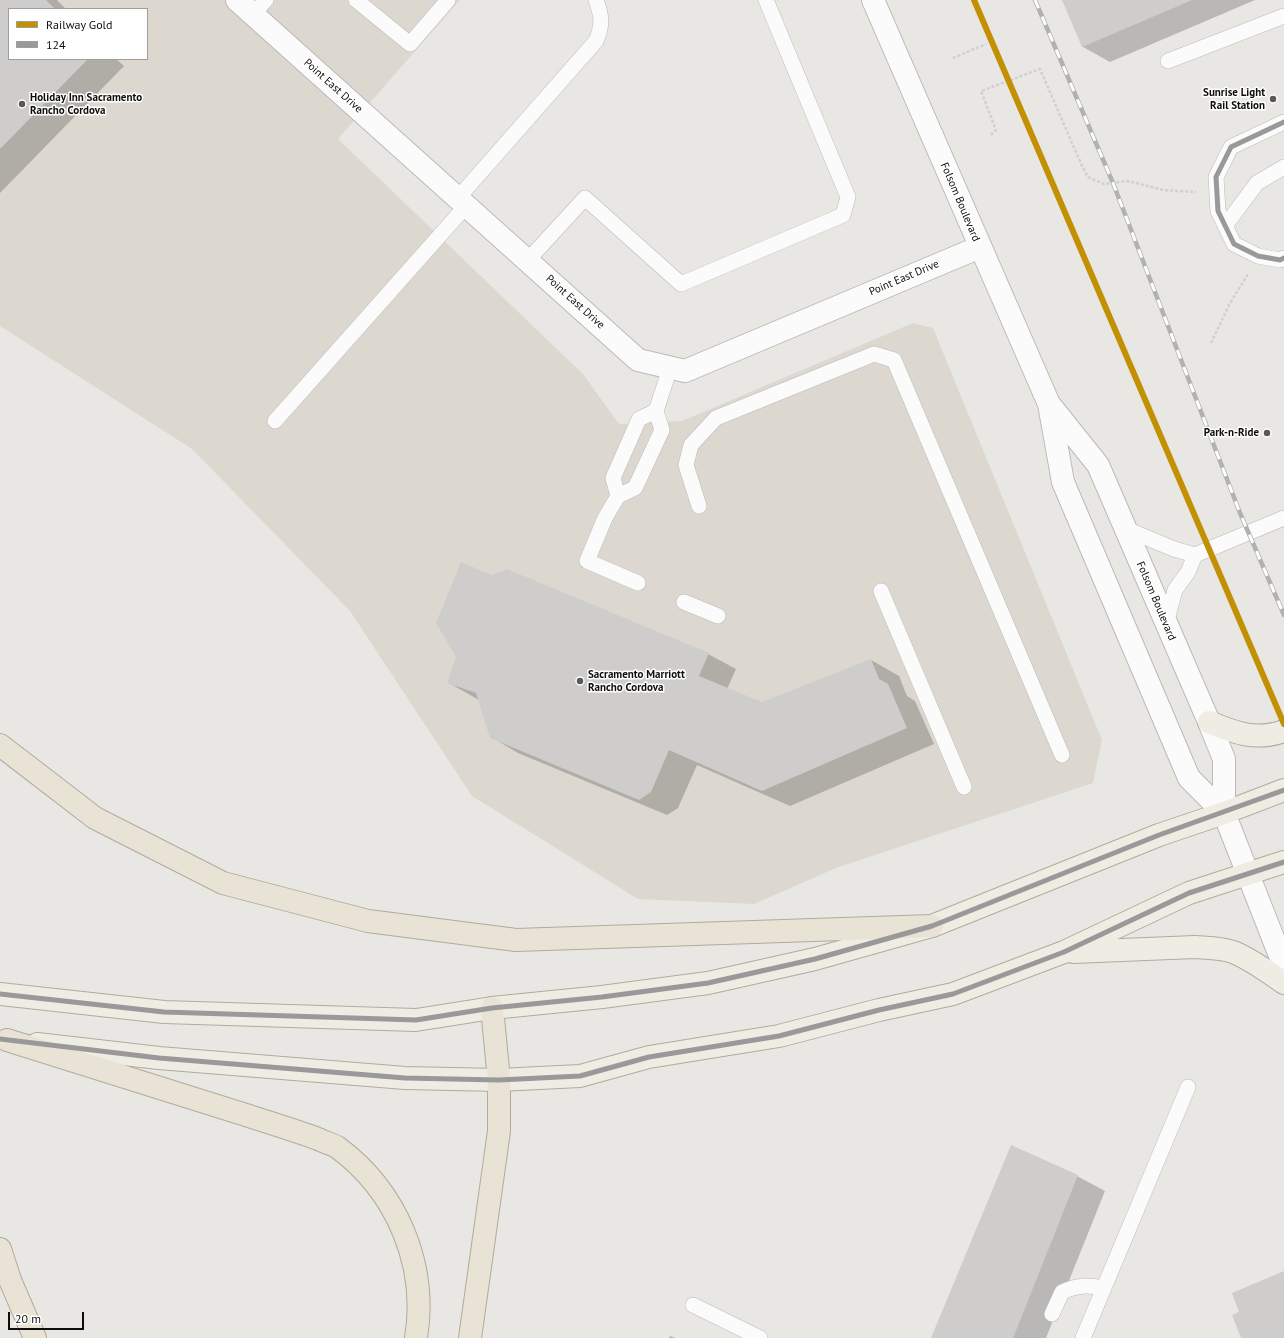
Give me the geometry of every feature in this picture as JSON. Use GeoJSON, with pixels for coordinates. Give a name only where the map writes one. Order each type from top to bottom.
{"type":"FeatureCollection","features":[{"type":"Feature","properties":{"kind":"highway"},"geometry":{"type":"LineString","coordinates":[[0,745],[95,818],[223,883],[368,920],[516,940],[932,926]]}},
{"type":"Feature","properties":{"kind":"highway"},"geometry":{"type":"LineString","coordinates":[[470,1338],[499,1132],[499,1080],[492,1008]]}},
{"type":"Feature","properties":{"kind":"highway"},"geometry":{"type":"LineString","coordinates":[[3,1040],[286,1128],[336,1147],[366,1173],[383,1194],[403,1229],[412,1254],[418,1280],[419,1320],[416,1338]]}},
{"type":"Feature","properties":{"kind":"highway"},"geometry":{"type":"LineString","coordinates":[[0,1249],[10,1280],[35,1338]]}},
{"type":"Feature","properties":{"kind":"main road","name":"Point East Drive"},"geometry":{"type":"LineString","coordinates":[[237,0],[260,7],[462,202],[638,360],[685,371],[980,247]]}},
{"type":"Feature","properties":{"kind":"main road","name":"Folsom Boulevard"},"geometry":{"type":"LineString","coordinates":[[873,0],[1049,404],[1063,482],[1189,778],[1224,813]]}},
{"type":"Feature","properties":{"kind":"main road","name":"Folsom Boulevard"},"geometry":{"type":"LineString","coordinates":[[1049,404],[1098,465],[1209,722],[1224,759],[1224,813],[1284,966]]}},
{"type":"Feature","properties":{"kind":"main road"},"geometry":{"type":"LineString","coordinates":[[1209,722],[1242,735],[1271,736],[1284,731]]}},
{"type":"Feature","properties":{"kind":"main road"},"geometry":{"type":"LineString","coordinates":[[0,994],[164,1012],[416,1020],[492,1008],[602,997],[708,983],[815,959],[932,926],[1159,835],[1224,813],[1284,790]]}},
{"type":"Feature","properties":{"kind":"main road"},"geometry":{"type":"LineString","coordinates":[[3,1040],[159,1058],[405,1078],[499,1080],[580,1076],[649,1057],[779,1036],[879,1010],[953,994],[1064,952],[1189,893],[1284,862]]}},
{"type":"Feature","properties":{"kind":"main road"},"geometry":{"type":"LineString","coordinates":[[1064,952],[1195,947],[1206,948],[1232,952],[1263,968],[1284,982]]}},
{"type":"Feature","properties":{"kind":"lane"},"geometry":{"type":"LineString","coordinates":[[356,0],[410,44],[448,0]]}},
{"type":"Feature","properties":{"kind":"lane"},"geometry":{"type":"LineString","coordinates":[[275,421],[462,202],[596,41],[602,27],[602,15],[596,0]]}},
{"type":"Feature","properties":{"kind":"lane"},"geometry":{"type":"LineString","coordinates":[[528,260],[585,198],[681,284],[843,215],[848,197],[766,0]]}},
{"type":"Feature","properties":{"kind":"lane"},"geometry":{"type":"LineString","coordinates":[[1168,61],[1284,16]]}},
{"type":"Feature","properties":{"kind":"lane"},"geometry":{"type":"LineString","coordinates":[[1284,122],[1231,147],[1216,177],[1218,211],[1234,244],[1258,256],[1280,260],[1284,258]]}},
{"type":"Feature","properties":{"kind":"lane"},"geometry":{"type":"LineString","coordinates":[[1225,226],[1257,184],[1284,168]]}},
{"type":"Feature","properties":{"kind":"lane"},"geometry":{"type":"LineString","coordinates":[[699,506],[686,465],[691,445],[716,418],[874,354],[894,360],[1062,755]]}},
{"type":"Feature","properties":{"kind":"lane"},"geometry":{"type":"LineString","coordinates":[[638,583],[587,561],[605,518],[618,496],[635,488],[662,430],[656,411],[670,368]]}},
{"type":"Feature","properties":{"kind":"lane"},"geometry":{"type":"LineString","coordinates":[[618,496],[613,478],[630,439],[639,419],[656,411]]}},
{"type":"Feature","properties":{"kind":"lane"},"geometry":{"type":"LineString","coordinates":[[1126,530],[1174,549],[1195,555],[1284,518]]}},
{"type":"Feature","properties":{"kind":"lane"},"geometry":{"type":"LineString","coordinates":[[1166,623],[1175,590],[1188,572],[1195,555]]}},
{"type":"Feature","properties":{"kind":"lane"},"geometry":{"type":"LineString","coordinates":[[881,591],[964,787]]}},
{"type":"Feature","properties":{"kind":"lane"},"geometry":{"type":"LineString","coordinates":[[684,602],[718,616]]}},
{"type":"Feature","properties":{"kind":"lane"},"geometry":{"type":"LineString","coordinates":[[1083,1338],[1188,1087]]}},
{"type":"Feature","properties":{"kind":"lane"},"geometry":{"type":"LineString","coordinates":[[1052,1314],[1062,1292],[1075,1286],[1087,1285],[1104,1288]]}},
{"type":"Feature","properties":{"kind":"lane"},"geometry":{"type":"LineString","coordinates":[[693,1305],[760,1338]]}},
{"type":"Feature","properties":{"kind":"path"},"geometry":{"type":"LineString","coordinates":[[953,58],[986,44]]}},
{"type":"Feature","properties":{"kind":"path"},"geometry":{"type":"LineString","coordinates":[[990,135],[996,130],[980,91],[1040,69],[1088,178],[1104,184],[1128,181],[1163,190],[1217,194]]}},
{"type":"Feature","properties":{"kind":"path"},"geometry":{"type":"LineString","coordinates":[[1211,343],[1229,305],[1258,256]]}},
{"type":"Feature","properties":{"kind":"shaded area"},"geometry":{"type":"Polygon","coordinates":[[[0,0],[460,0],[338,139],[583,374],[619,424],[682,421],[913,323],[933,328],[1102,740],[1093,783],[836,868],[754,904],[638,899],[472,796],[350,611],[192,449],[0,326],[0,0]]]}},
{"type":"Feature","properties":{"kind":"building","name":"Holiday Inn Sacramento Rancho Cordova"},"geometry":{"type":"Polygon","coordinates":[[[0,0],[46,0],[54,8],[8,8],[8,60],[87,60],[0,149],[0,0]]]}},
{"type":"Feature","properties":{"kind":"building"},"geometry":{"type":"Polygon","coordinates":[[[1062,0],[1192,0],[1082,47],[1062,0]]]}},
{"type":"Feature","properties":{"kind":"building","name":"Sacramento Marriott Rancho Cordova"},"geometry":{"type":"Polygon","coordinates":[[[461,562],[492,575],[507,569],[709,653],[699,676],[762,702],[871,659],[879,679],[888,684],[907,728],[762,791],[669,750],[651,792],[639,800],[490,738],[476,693],[447,683],[456,657],[436,623],[461,562]]]}},
{"type":"Feature","properties":{"kind":"building"},"geometry":{"type":"Polygon","coordinates":[[[1011,1145],[1078,1175],[1013,1338],[931,1338],[1011,1145]]]}},
{"type":"Feature","properties":{"kind":"building"},"geometry":{"type":"Polygon","coordinates":[[[1284,1271],[1284,1338],[1241,1338],[1232,1315],[1239,1312],[1232,1293],[1284,1271]]]}},
{"type":"Feature","properties":{"kind":"railway"},"geometry":{"type":"LineString","coordinates":[[1035,0],[1113,183],[1240,513],[1284,615]]}},
{"type":"Feature","properties":{"kind":"rail line","name":"Gold"},"geometry":{"type":"LineString","coordinates":[[974,0],[1284,724]]}},
{"type":"Feature","properties":{"kind":"transit line","name":"124"},"geometry":{"type":"LineString","coordinates":[[1284,122],[1231,147],[1216,177],[1218,211],[1234,244],[1258,256],[1280,260],[1284,258]]}},
{"type":"Feature","properties":{"kind":"transit line","name":"124"},"geometry":{"type":"LineString","coordinates":[[0,994],[164,1012],[416,1020],[492,1008],[602,997],[708,983],[815,959],[932,926],[1159,835],[1284,790]]}},
{"type":"Feature","properties":{"kind":"transit line","name":"124"},"geometry":{"type":"LineString","coordinates":[[0,1039],[159,1058],[405,1078],[499,1080],[580,1076],[649,1057],[779,1036],[879,1010],[953,994],[1064,952],[1189,893],[1284,862]]}},
{"type":"Feature","properties":{"kind":"place","name":"Sunrise Light Rail Station"},"geometry":{"type":"Point","coordinates":[1273,99]}},
{"type":"Feature","properties":{"kind":"place","name":"Holiday Inn Sacramento Rancho Cordova"},"geometry":{"type":"Point","coordinates":[22,104]}},
{"type":"Feature","properties":{"kind":"place","name":"Park-n-Ride"},"geometry":{"type":"Point","coordinates":[1267,433]}},
{"type":"Feature","properties":{"kind":"place","name":"Sacramento Marriott Rancho Cordova"},"geometry":{"type":"Point","coordinates":[580,681]}}]}
